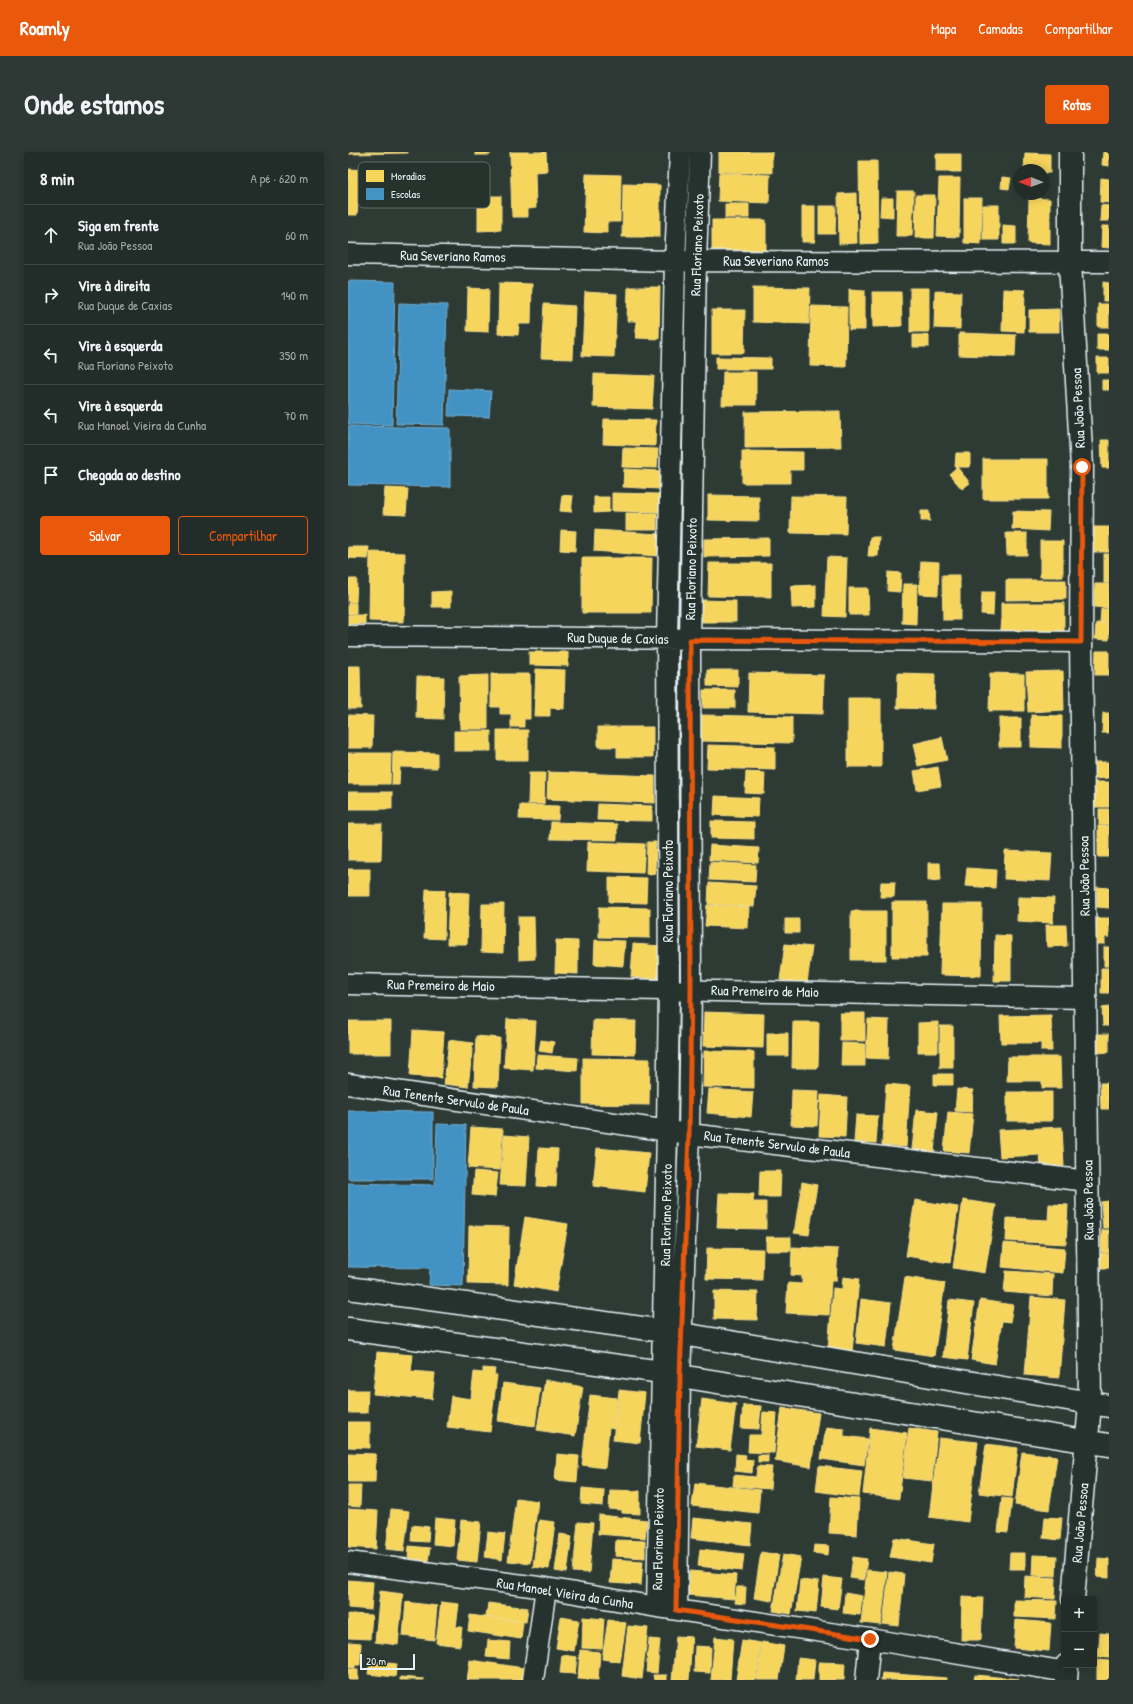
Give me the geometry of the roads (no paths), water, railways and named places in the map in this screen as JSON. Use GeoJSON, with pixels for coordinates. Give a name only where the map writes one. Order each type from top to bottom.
{"type":"FeatureCollection","features":[{"type":"Feature","properties":{"kind":"street","name":"Rua Floriano Peixoto"},"geometry":{"type":"LineString","coordinates":[[673,1333],[667,1130],[669,990],[667,639],[675,261],[680,152]]}},
{"type":"Feature","properties":{"kind":"street","name":"Rua Floriano Peixoto"},"geometry":{"type":"LineString","coordinates":[[656,1607],[673,1333],[689,1134],[691,990],[690,640],[696,261],[700,152]]}},
{"type":"Feature","properties":{"kind":"street","name":"Rua João Pessoa"},"geometry":{"type":"LineString","coordinates":[[1070,152],[1070,262],[1082,467],[1081,642],[1088,1181],[1100,1405],[1087,1442],[1073,1596]]}},
{"type":"Feature","properties":{"kind":"street","name":"Rua Severiano Ramos"},"geometry":{"type":"LineString","coordinates":[[348,254],[675,261],[1109,262]]}},
{"type":"Feature","properties":{"kind":"street","name":"Rua Duque de Caxias"},"geometry":{"type":"LineString","coordinates":[[348,636],[690,640],[1081,642]]}},
{"type":"Feature","properties":{"kind":"street","name":"Rua Premeiro de Maio"},"geometry":{"type":"LineString","coordinates":[[348,984],[1086,998]]}},
{"type":"Feature","properties":{"kind":"street","name":"Rua Tenente Servulo de Paula"},"geometry":{"type":"LineString","coordinates":[[348,1084],[689,1134],[1088,1181]]}},
{"type":"Feature","properties":{"kind":"street"},"geometry":{"type":"LineString","coordinates":[[348,1288],[673,1333],[1100,1405]]}},
{"type":"Feature","properties":{"kind":"street"},"geometry":{"type":"LineString","coordinates":[[348,1329],[671,1374],[1109,1445]]}},
{"type":"Feature","properties":{"kind":"street","name":"Rua Floriano Peixoto"},"geometry":{"type":"LineString","coordinates":[[671,1374],[676,1610]]}},
{"type":"Feature","properties":{"kind":"street","name":"Rua Manoel Vieira da Cunha"},"geometry":{"type":"LineString","coordinates":[[348,1562],[546,1588],[656,1607],[870,1639],[1067,1672]]}},
{"type":"Feature","properties":{"kind":"street"},"geometry":{"type":"LineString","coordinates":[[533,1680],[546,1588]]}},
{"type":"Feature","properties":{"kind":"street"},"geometry":{"type":"LineString","coordinates":[[866,1680],[870,1639]]}}]}
